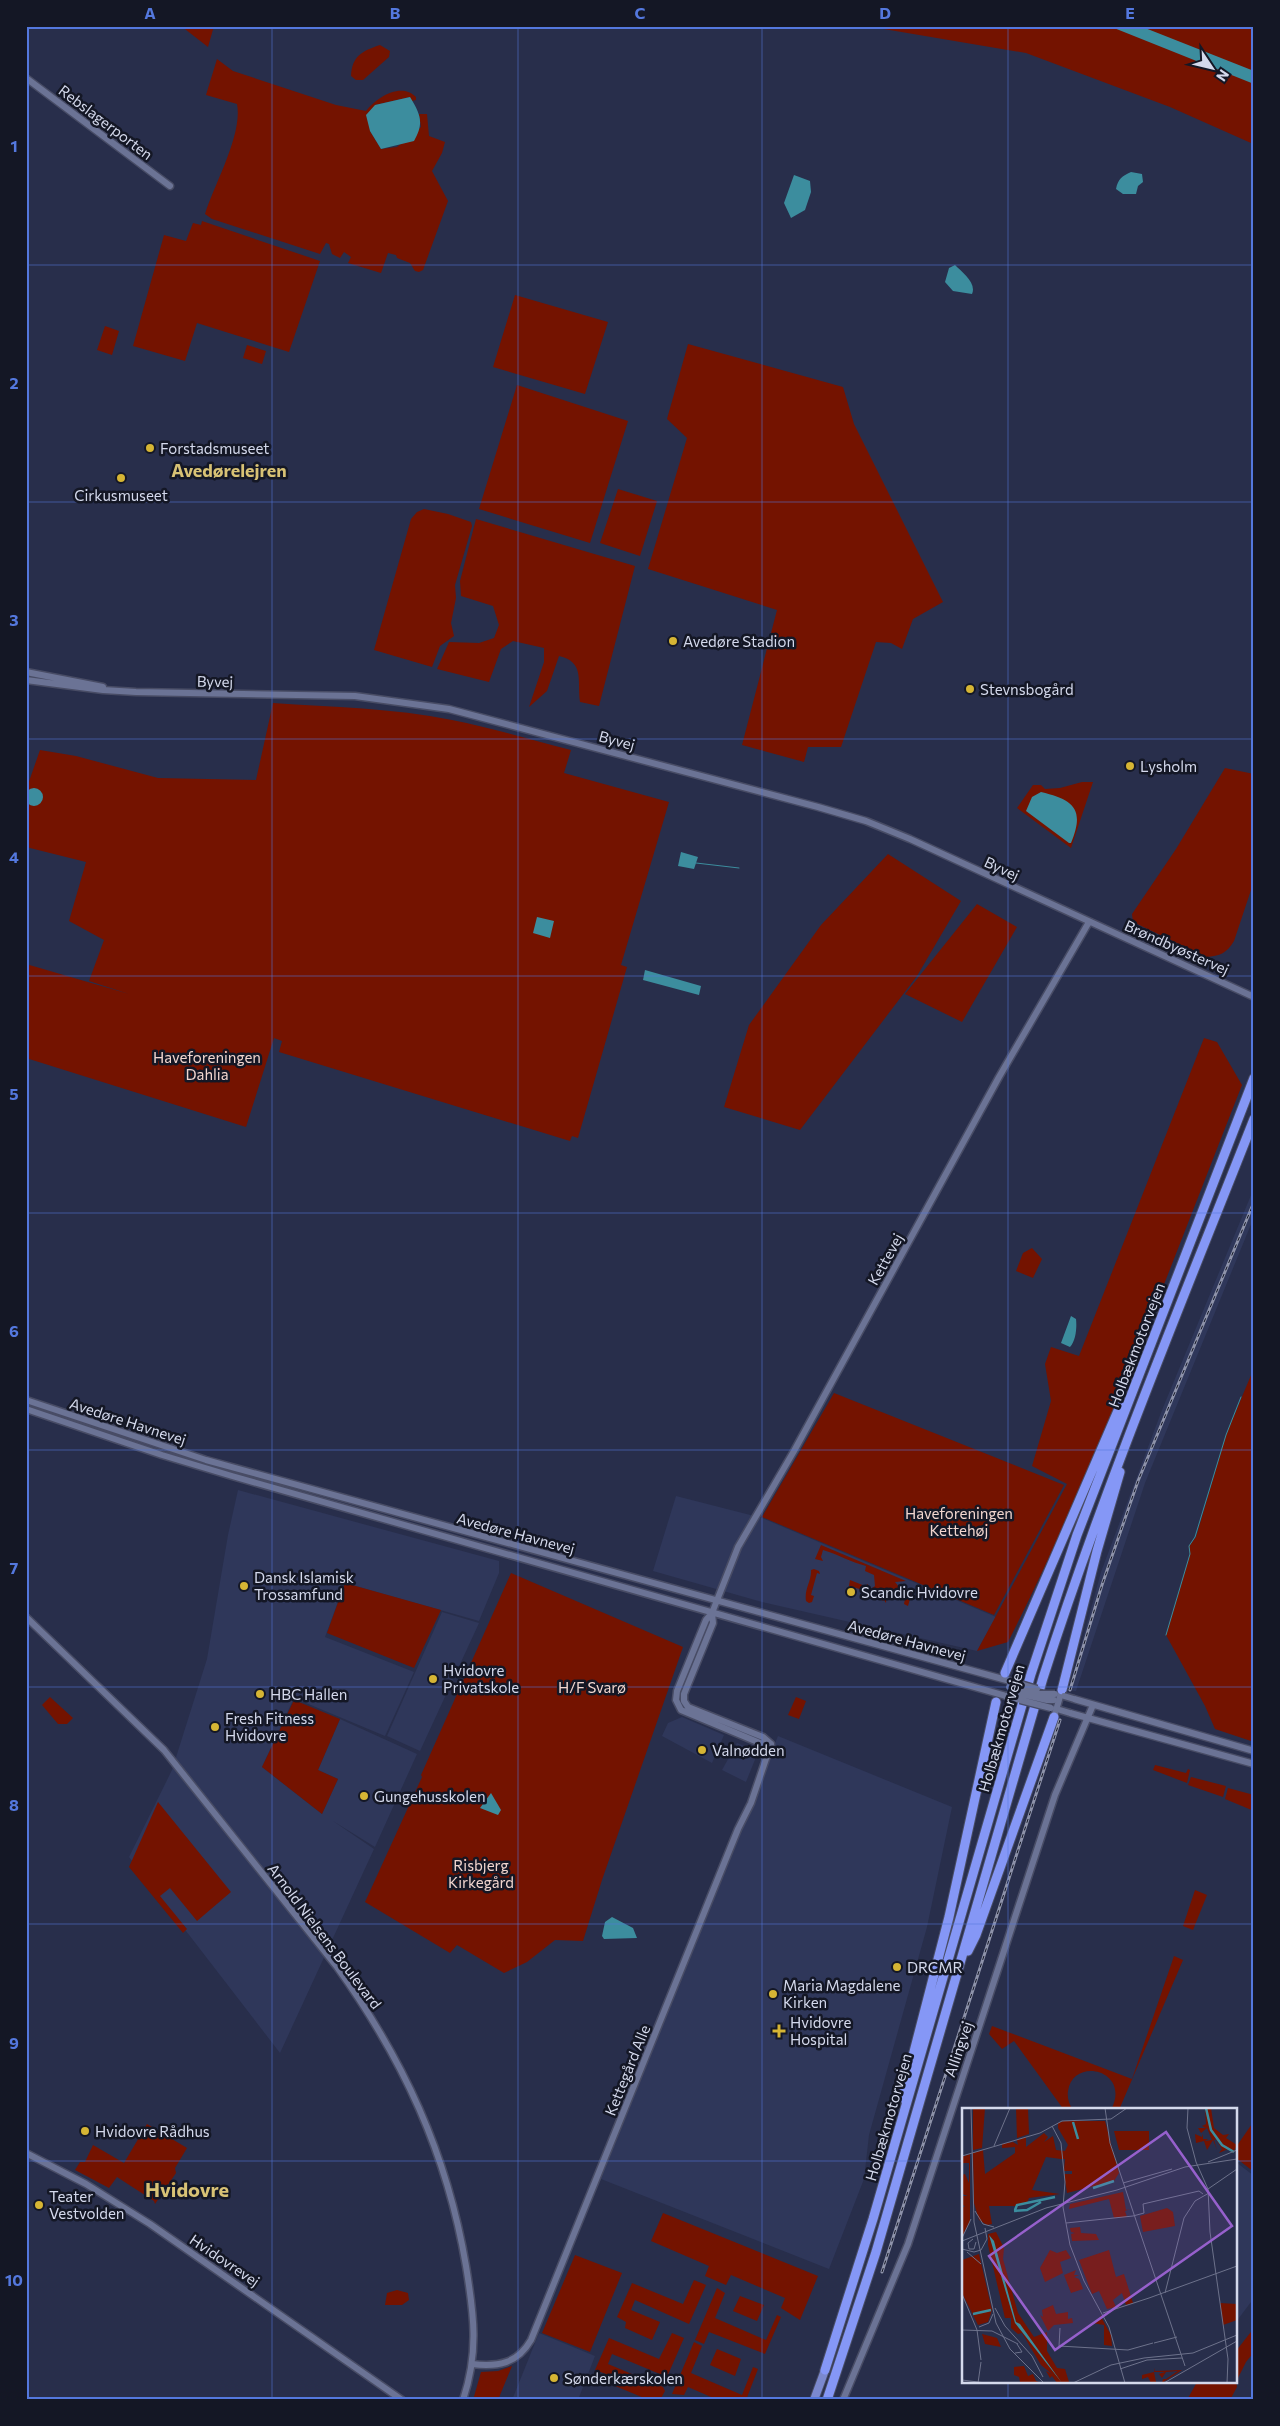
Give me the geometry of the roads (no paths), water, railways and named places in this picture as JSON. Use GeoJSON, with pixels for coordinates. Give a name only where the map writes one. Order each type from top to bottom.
{"type":"FeatureCollection","features":[{"type":"Feature","properties":{"kind":"highway","name":"Holbækmotorvejen"},"geometry":{"type":"LineString","coordinates":[[825,2370],[884,2180],[1031,1674],[1077,1535],[1254,1078]]}},
{"type":"Feature","properties":{"kind":"highway","name":"Holbækmotorvejen"},"geometry":{"type":"LineString","coordinates":[[827,2400],[874,2261],[1046,1669],[1089,1540],[1254,1119]]}},
{"type":"Feature","properties":{"kind":"highway"},"geometry":{"type":"LineString","coordinates":[[1004,1676],[1123,1401],[1142,1367]]}},
{"type":"Feature","properties":{"kind":"highway"},"geometry":{"type":"LineString","coordinates":[[1059,1695],[1128,1438]]}},
{"type":"Feature","properties":{"kind":"highway"},"geometry":{"type":"LineString","coordinates":[[884,2180],[888,2150],[949,1917],[997,1697]]}},
{"type":"Feature","properties":{"kind":"highway"},"geometry":{"type":"LineString","coordinates":[[958,1968],[976,1935],[1055,1711]]}},
{"type":"Feature","properties":{"kind":"main road","name":"Holbækmotorvejen"},"geometry":{"type":"LineString","coordinates":[[814,2400],[825,2370]]}},
{"type":"Feature","properties":{"kind":"street","name":"Rebslagerporten"},"geometry":{"type":"LineString","coordinates":[[26,78],[170,186]]}},
{"type":"Feature","properties":{"kind":"street","name":"Byvej"},"geometry":{"type":"LineString","coordinates":[[26,672],[114,690]]}},
{"type":"Feature","properties":{"kind":"street","name":"Byvej"},"geometry":{"type":"LineString","coordinates":[[26,680],[114,690],[354,696],[449,709],[866,821],[910,839],[1089,922]]}},
{"type":"Feature","properties":{"kind":"street","name":"Brøndbyøstervej"},"geometry":{"type":"LineString","coordinates":[[1089,922],[1254,997]]}},
{"type":"Feature","properties":{"kind":"street","name":"Kettevej"},"geometry":{"type":"LineString","coordinates":[[712,1613],[738,1547],[794,1451],[1004,1068],[1089,922]]}},
{"type":"Feature","properties":{"kind":"street","name":"Avedøre Havnevej"},"geometry":{"type":"LineString","coordinates":[[26,1400],[215,1462],[717,1600],[1004,1676],[1010,1684],[1074,1699],[1254,1752]]}},
{"type":"Feature","properties":{"kind":"street","name":"Avedøre Havnevej"},"geometry":{"type":"LineString","coordinates":[[26,1409],[223,1474],[519,1556],[997,1697],[1006,1696],[1055,1711],[1070,1713],[1254,1764]]}},
{"type":"Feature","properties":{"kind":"street","name":"Kettegård Alle"},"geometry":{"type":"LineString","coordinates":[[472,2364],[491,2366],[509,2362],[518,2358],[530,2340],[734,1837],[747,1812],[772,1744],[760,1743],[690,1715],[681,1710],[677,1705],[676,1692],[706,1620],[712,1613]]}},
{"type":"Feature","properties":{"kind":"street","name":"Arnold Nielsens Boulevard"},"geometry":{"type":"LineString","coordinates":[[26,1617],[172,1759],[325,1951],[358,1996],[401,2067],[424,2117],[441,2161],[453,2201],[463,2246],[475,2327],[472,2364],[462,2400]]}},
{"type":"Feature","properties":{"kind":"street"},"geometry":{"type":"LineString","coordinates":[[997,1697],[1004,1676]]}},
{"type":"Feature","properties":{"kind":"street"},"geometry":{"type":"LineString","coordinates":[[997,1697],[1010,1684]]}},
{"type":"Feature","properties":{"kind":"street"},"geometry":{"type":"LineString","coordinates":[[1006,1696],[1022,1694],[1047,1700],[1059,1695]]}},
{"type":"Feature","properties":{"kind":"street"},"geometry":{"type":"LineString","coordinates":[[1055,1711],[1059,1695]]}},
{"type":"Feature","properties":{"kind":"street","name":"Allingvej"},"geometry":{"type":"LineString","coordinates":[[843,2400],[908,2244],[1055,1795],[1093,1705]]}},
{"type":"Feature","properties":{"kind":"street","name":"Hvidovrevej"},"geometry":{"type":"LineString","coordinates":[[26,2153],[86,2184],[150,2224],[402,2400]]}},
{"type":"Feature","properties":{"kind":"waterway"},"geometry":{"type":"LineString","coordinates":[[696,863],[739,868]]}},
{"type":"Feature","properties":{"kind":"waterway"},"geometry":{"type":"LineString","coordinates":[[1166,1635],[1190,1554],[1189,1546],[1195,1537],[1226,1435],[1241,1397]]}},
{"type":"Feature","properties":{"kind":"railway"},"geometry":{"type":"LineString","coordinates":[[1070,1690],[1102,1585],[1138,1481],[1254,1202]]}},
{"type":"Feature","properties":{"kind":"railway"},"geometry":{"type":"LineString","coordinates":[[882,2272],[1060,1720]]}},
{"type":"Feature","properties":{"kind":"place","name":"Forstadsmuseet"},"geometry":{"type":"Point","coordinates":[150,448]}},
{"type":"Feature","properties":{"kind":"place","name":"Cirkusmuseet"},"geometry":{"type":"Point","coordinates":[121,478]}},
{"type":"Feature","properties":{"kind":"place","name":"Avedøre Stadion"},"geometry":{"type":"Point","coordinates":[673,641]}},
{"type":"Feature","properties":{"kind":"place","name":"Stevnsbogård"},"geometry":{"type":"Point","coordinates":[970,689]}},
{"type":"Feature","properties":{"kind":"place","name":"Lysholm"},"geometry":{"type":"Point","coordinates":[1130,766]}},
{"type":"Feature","properties":{"kind":"place","name":"Dansk Islamisk Trossamfund"},"geometry":{"type":"Point","coordinates":[244,1586]}},
{"type":"Feature","properties":{"kind":"place","name":"Scandic Hvidovre"},"geometry":{"type":"Point","coordinates":[851,1592]}},
{"type":"Feature","properties":{"kind":"place","name":"Hvidovre Privatskole"},"geometry":{"type":"Point","coordinates":[433,1679]}},
{"type":"Feature","properties":{"kind":"place","name":"HBC Hallen"},"geometry":{"type":"Point","coordinates":[260,1694]}},
{"type":"Feature","properties":{"kind":"place","name":"Fresh Fitness Hvidovre"},"geometry":{"type":"Point","coordinates":[215,1727]}},
{"type":"Feature","properties":{"kind":"place","name":"Valnødden"},"geometry":{"type":"Point","coordinates":[702,1750]}},
{"type":"Feature","properties":{"kind":"place","name":"Gungehusskolen"},"geometry":{"type":"Point","coordinates":[364,1796]}},
{"type":"Feature","properties":{"kind":"place","name":"DRCMR"},"geometry":{"type":"Point","coordinates":[897,1967]}},
{"type":"Feature","properties":{"kind":"place","name":"Maria Magdalene Kirken"},"geometry":{"type":"Point","coordinates":[773,1994]}},
{"type":"Feature","properties":{"kind":"place","name":"Hvidovre Hospital"},"geometry":{"type":"Point","coordinates":[779,2031]}},
{"type":"Feature","properties":{"kind":"place","name":"Hvidovre Rådhus"},"geometry":{"type":"Point","coordinates":[85,2131]}},
{"type":"Feature","properties":{"kind":"place","name":"Teater Vestvolden"},"geometry":{"type":"Point","coordinates":[39,2205]}},
{"type":"Feature","properties":{"kind":"place","name":"Sønderkærskolen"},"geometry":{"type":"Point","coordinates":[554,2378]}},
{"type":"Feature","properties":{"kind":"district","name":"Avedørelejren"},"geometry":{"type":"Point","coordinates":[229,470]}},
{"type":"Feature","properties":{"kind":"district","name":"Hvidovre"},"geometry":{"type":"Point","coordinates":[187,2189]}},
{"type":"Feature","properties":{"kind":"park label","name":"Haveforeningen Dahlia"},"geometry":{"type":"Point","coordinates":[207,1066]}},
{"type":"Feature","properties":{"kind":"park label","name":"Haveforeningen Kettehøj"},"geometry":{"type":"Point","coordinates":[959,1522]}},
{"type":"Feature","properties":{"kind":"park label","name":"H/F Svarø"},"geometry":{"type":"Point","coordinates":[592,1687]}},
{"type":"Feature","properties":{"kind":"park label","name":"Risbjerg Kirkegård"},"geometry":{"type":"Point","coordinates":[481,1874]}}]}
